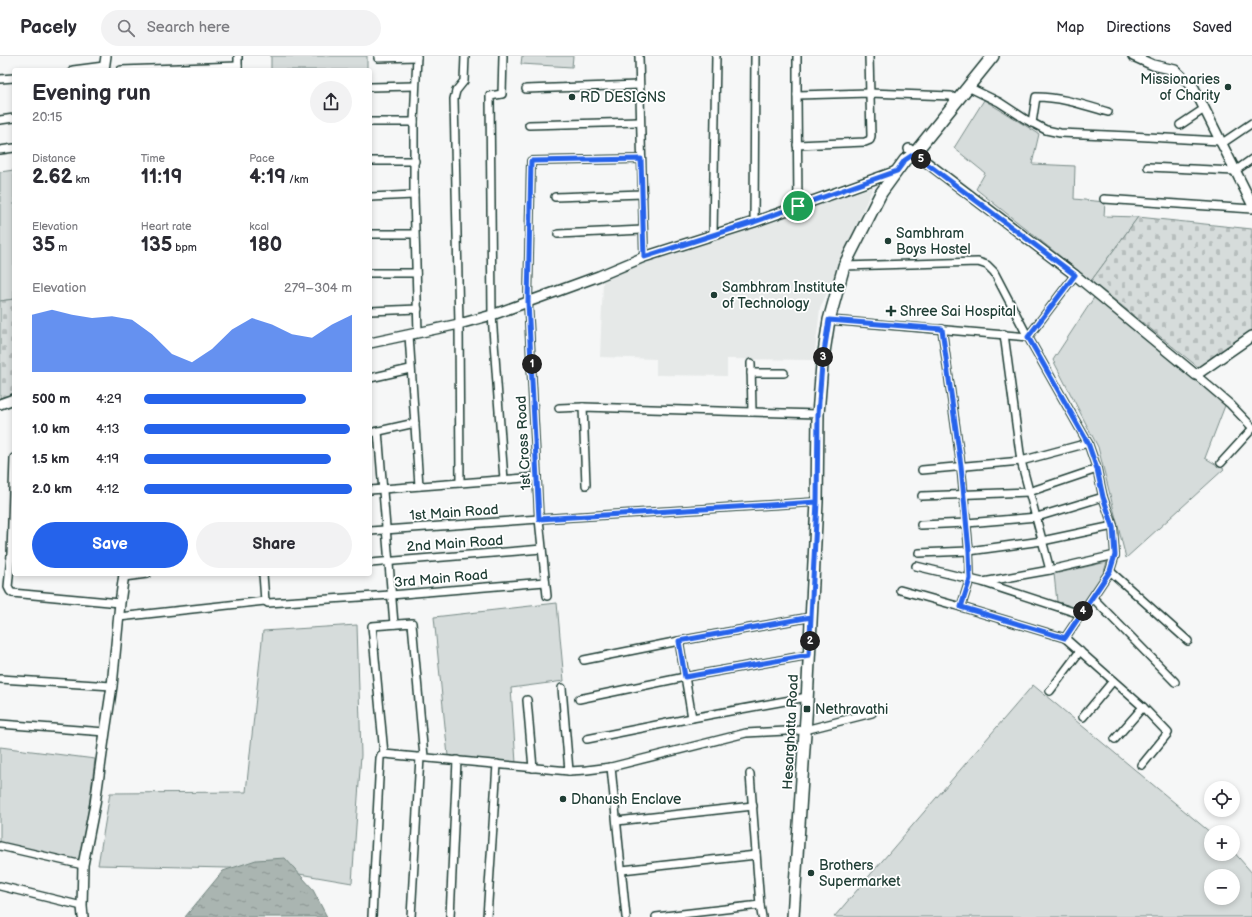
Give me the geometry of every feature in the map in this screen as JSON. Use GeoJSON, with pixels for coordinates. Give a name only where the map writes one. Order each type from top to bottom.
{"type":"FeatureCollection","features":[{"type":"Feature","properties":{"kind":"main road","name":"Hesarghatta Road"},"geometry":{"type":"LineString","coordinates":[[793,917],[807,697],[817,502],[818,414],[822,365],[829,320],[844,266],[882,193],[911,152],[954,99],[985,56]]}},
{"type":"Feature","properties":{"kind":"main road","name":"Hesarghatta Road"},"geometry":{"type":"LineString","coordinates":[[954,99],[968,87],[993,56]]}},
{"type":"Feature","properties":{"kind":"street"},"geometry":{"type":"LineString","coordinates":[[104,68],[106,56]]}},
{"type":"Feature","properties":{"kind":"street"},"geometry":{"type":"LineString","coordinates":[[238,56],[238,68]]}},
{"type":"Feature","properties":{"kind":"street"},"geometry":{"type":"LineString","coordinates":[[460,483],[459,324],[454,99],[456,91],[464,81],[465,56]]}},
{"type":"Feature","properties":{"kind":"street"},"geometry":{"type":"LineString","coordinates":[[504,56],[502,94],[490,96],[492,315],[504,480]]}},
{"type":"Feature","properties":{"kind":"street"},"geometry":{"type":"LineString","coordinates":[[639,56],[644,257]]}},
{"type":"Feature","properties":{"kind":"street"},"geometry":{"type":"LineString","coordinates":[[713,235],[716,56]]}},
{"type":"Feature","properties":{"kind":"street"},"geometry":{"type":"LineString","coordinates":[[754,222],[755,56]]}},
{"type":"Feature","properties":{"kind":"street"},"geometry":{"type":"LineString","coordinates":[[797,56],[798,206]]}},
{"type":"Feature","properties":{"kind":"street"},"geometry":{"type":"LineString","coordinates":[[797,145],[865,142],[870,140],[869,56]]}},
{"type":"Feature","properties":{"kind":"street"},"geometry":{"type":"LineString","coordinates":[[1133,56],[1153,65],[1175,70],[1194,88],[1251,200]]}},
{"type":"Feature","properties":{"kind":"street"},"geometry":{"type":"LineString","coordinates":[[378,58],[417,57],[414,122],[414,234],[418,310],[413,334],[410,369],[419,486]]}},
{"type":"Feature","properties":{"kind":"street"},"geometry":{"type":"LineString","coordinates":[[0,79],[12,78]]}},
{"type":"Feature","properties":{"kind":"street"},"geometry":{"type":"LineString","coordinates":[[526,89],[639,85]]}},
{"type":"Feature","properties":{"kind":"street"},"geometry":{"type":"LineString","coordinates":[[372,87],[415,86]]}},
{"type":"Feature","properties":{"kind":"street"},"geometry":{"type":"LineString","coordinates":[[968,87],[999,102],[1032,123],[1046,130],[1060,134],[1130,136],[1221,143],[1252,122]]}},
{"type":"Feature","properties":{"kind":"street"},"geometry":{"type":"LineString","coordinates":[[797,95],[870,93],[954,99]]}},
{"type":"Feature","properties":{"kind":"street"},"geometry":{"type":"LineString","coordinates":[[1032,123],[1036,97],[1063,99],[1108,112]]}},
{"type":"Feature","properties":{"kind":"street"},"geometry":{"type":"LineString","coordinates":[[1180,125],[1204,110]]}},
{"type":"Feature","properties":{"kind":"street"},"geometry":{"type":"LineString","coordinates":[[0,120],[12,118]]}},
{"type":"Feature","properties":{"kind":"street"},"geometry":{"type":"LineString","coordinates":[[372,122],[414,122]]}},
{"type":"Feature","properties":{"kind":"street"},"geometry":{"type":"LineString","coordinates":[[529,125],[640,122]]}},
{"type":"Feature","properties":{"kind":"street"},"geometry":{"type":"LineString","coordinates":[[0,150],[12,148]]}},
{"type":"Feature","properties":{"kind":"street"},"geometry":{"type":"LineString","coordinates":[[911,152],[1075,275],[1230,404],[1252,428],[1221,463]]}},
{"type":"Feature","properties":{"kind":"street","name":"1st Cross Road"},"geometry":{"type":"LineString","coordinates":[[547,596],[539,519],[528,302],[531,161],[641,159]]}},
{"type":"Feature","properties":{"kind":"street"},"geometry":{"type":"LineString","coordinates":[[1148,167],[1235,171],[1252,159]]}},
{"type":"Feature","properties":{"kind":"street"},"geometry":{"type":"LineString","coordinates":[[372,161],[415,161]]}},
{"type":"Feature","properties":{"kind":"street"},"geometry":{"type":"LineString","coordinates":[[372,343],[459,324],[492,315],[599,276],[644,257],[754,222],[897,171]]}},
{"type":"Feature","properties":{"kind":"street"},"geometry":{"type":"LineString","coordinates":[[555,196],[643,194]]}},
{"type":"Feature","properties":{"kind":"street"},"geometry":{"type":"LineString","coordinates":[[372,197],[414,195]]}},
{"type":"Feature","properties":{"kind":"street"},"geometry":{"type":"LineString","coordinates":[[1104,199],[1252,209]]}},
{"type":"Feature","properties":{"kind":"street"},"geometry":{"type":"LineString","coordinates":[[558,234],[643,230]]}},
{"type":"Feature","properties":{"kind":"street"},"geometry":{"type":"LineString","coordinates":[[372,234],[414,234]]}},
{"type":"Feature","properties":{"kind":"street"},"geometry":{"type":"LineString","coordinates":[[844,266],[978,262],[987,265],[994,272],[1028,337],[1088,443],[1097,469],[1103,497],[1113,526],[1115,555],[1110,571],[1065,638]]}},
{"type":"Feature","properties":{"kind":"street"},"geometry":{"type":"LineString","coordinates":[[372,274],[416,273]]}},
{"type":"Feature","properties":{"kind":"street"},"geometry":{"type":"LineString","coordinates":[[1028,337],[1075,275]]}},
{"type":"Feature","properties":{"kind":"street"},"geometry":{"type":"LineString","coordinates":[[372,311],[418,310]]}},
{"type":"Feature","properties":{"kind":"street"},"geometry":{"type":"LineString","coordinates":[[829,320],[1028,337]]}},
{"type":"Feature","properties":{"kind":"street"},"geometry":{"type":"LineString","coordinates":[[942,329],[961,466],[969,551],[970,579],[961,607]]}},
{"type":"Feature","properties":{"kind":"street"},"geometry":{"type":"LineString","coordinates":[[1004,334],[1021,461],[1050,570]]}},
{"type":"Feature","properties":{"kind":"street"},"geometry":{"type":"LineString","coordinates":[[1196,375],[1252,336]]}},
{"type":"Feature","properties":{"kind":"street"},"geometry":{"type":"LineString","coordinates":[[751,363],[752,412]]}},
{"type":"Feature","properties":{"kind":"street"},"geometry":{"type":"LineString","coordinates":[[372,378],[410,369]]}},
{"type":"Feature","properties":{"kind":"street"},"geometry":{"type":"LineString","coordinates":[[751,373],[784,373]]}},
{"type":"Feature","properties":{"kind":"street"},"geometry":{"type":"LineString","coordinates":[[0,404],[12,400]]}},
{"type":"Feature","properties":{"kind":"street"},"geometry":{"type":"LineString","coordinates":[[559,408],[583,407],[818,414]]}},
{"type":"Feature","properties":{"kind":"street"},"geometry":{"type":"LineString","coordinates":[[583,407],[586,485]]}},
{"type":"Feature","properties":{"kind":"street"},"geometry":{"type":"LineString","coordinates":[[372,432],[415,423]]}},
{"type":"Feature","properties":{"kind":"street"},"geometry":{"type":"LineString","coordinates":[[378,431],[394,624]]}},
{"type":"Feature","properties":{"kind":"street"},"geometry":{"type":"LineString","coordinates":[[922,470],[1021,461],[1088,443]]}},
{"type":"Feature","properties":{"kind":"street"},"geometry":{"type":"LineString","coordinates":[[922,496],[1029,492],[1097,469]]}},
{"type":"Feature","properties":{"kind":"street"},"geometry":{"type":"LineString","coordinates":[[372,490],[538,477]]}},
{"type":"Feature","properties":{"kind":"street"},"geometry":{"type":"LineString","coordinates":[[921,525],[1037,517],[1103,497]]}},
{"type":"Feature","properties":{"kind":"street","name":"1st Main Road"},"geometry":{"type":"LineString","coordinates":[[372,531],[817,502]]}},
{"type":"Feature","properties":{"kind":"street"},"geometry":{"type":"LineString","coordinates":[[919,553],[969,551],[1042,542],[1113,526]]}},
{"type":"Feature","properties":{"kind":"street","name":"2nd Main Road"},"geometry":{"type":"LineString","coordinates":[[372,563],[542,549]]}},
{"type":"Feature","properties":{"kind":"street"},"geometry":{"type":"LineString","coordinates":[[12,555],[8,587],[12,593],[120,603]]}},
{"type":"Feature","properties":{"kind":"street"},"geometry":{"type":"LineString","coordinates":[[982,582],[1050,570],[1115,555]]}},
{"type":"Feature","properties":{"kind":"street"},"geometry":{"type":"LineString","coordinates":[[916,566],[982,582],[1080,614]]}},
{"type":"Feature","properties":{"kind":"street"},"geometry":{"type":"LineString","coordinates":[[1110,571],[1188,641]]}},
{"type":"Feature","properties":{"kind":"street"},"geometry":{"type":"LineString","coordinates":[[83,917],[83,865],[95,804],[112,686],[118,617],[124,576]]}},
{"type":"Feature","properties":{"kind":"street"},"geometry":{"type":"LineString","coordinates":[[263,576],[266,602]]}},
{"type":"Feature","properties":{"kind":"street","name":"3rd Main Road"},"geometry":{"type":"LineString","coordinates":[[118,617],[266,602],[391,595],[545,582]]}},
{"type":"Feature","properties":{"kind":"street"},"geometry":{"type":"LineString","coordinates":[[900,590],[1065,638],[1143,707],[1168,733],[1142,765]]}},
{"type":"Feature","properties":{"kind":"street"},"geometry":{"type":"LineString","coordinates":[[1093,598],[1175,682]]}},
{"type":"Feature","properties":{"kind":"street"},"geometry":{"type":"LineString","coordinates":[[584,660],[811,617]]}},
{"type":"Feature","properties":{"kind":"street"},"geometry":{"type":"LineString","coordinates":[[384,754],[372,626],[412,623],[422,757],[411,917]]}},
{"type":"Feature","properties":{"kind":"street"},"geometry":{"type":"LineString","coordinates":[[679,641],[692,718]]}},
{"type":"Feature","properties":{"kind":"street"},"geometry":{"type":"LineString","coordinates":[[1050,691],[1080,652]]}},
{"type":"Feature","properties":{"kind":"street"},"geometry":{"type":"LineString","coordinates":[[579,699],[685,677],[809,655]]}},
{"type":"Feature","properties":{"kind":"street"},"geometry":{"type":"LineString","coordinates":[[0,679],[112,686]]}},
{"type":"Feature","properties":{"kind":"street"},"geometry":{"type":"LineString","coordinates":[[1083,717],[1113,681]]}},
{"type":"Feature","properties":{"kind":"street"},"geometry":{"type":"LineString","coordinates":[[562,688],[569,771]]}},
{"type":"Feature","properties":{"kind":"street"},"geometry":{"type":"LineString","coordinates":[[587,739],[807,697]]}},
{"type":"Feature","properties":{"kind":"street"},"geometry":{"type":"LineString","coordinates":[[527,700],[533,768]]}},
{"type":"Feature","properties":{"kind":"street"},"geometry":{"type":"LineString","coordinates":[[1115,739],[1143,707]]}},
{"type":"Feature","properties":{"kind":"street"},"geometry":{"type":"LineString","coordinates":[[372,917],[381,755],[422,757],[569,771],[587,770],[611,767],[746,733],[805,730],[872,713]]}},
{"type":"Feature","properties":{"kind":"street"},"geometry":{"type":"LineString","coordinates":[[0,724],[105,732]]}},
{"type":"Feature","properties":{"kind":"street"},"geometry":{"type":"LineString","coordinates":[[450,917],[456,760]]}},
{"type":"Feature","properties":{"kind":"street"},"geometry":{"type":"LineString","coordinates":[[487,917],[497,764]]}},
{"type":"Feature","properties":{"kind":"street"},"geometry":{"type":"LineString","coordinates":[[611,767],[626,917]]}},
{"type":"Feature","properties":{"kind":"street"},"geometry":{"type":"LineString","coordinates":[[750,774],[762,917]]}},
{"type":"Feature","properties":{"kind":"street"},"geometry":{"type":"LineString","coordinates":[[617,821],[753,806]]}},
{"type":"Feature","properties":{"kind":"street"},"geometry":{"type":"LineString","coordinates":[[0,846],[83,865]]}},
{"type":"Feature","properties":{"kind":"street"},"geometry":{"type":"LineString","coordinates":[[622,870],[756,855]]}},
{"type":"Feature","properties":{"kind":"street"},"geometry":{"type":"LineString","coordinates":[[0,886],[82,906]]}},
{"type":"Feature","properties":{"kind":"street"},"geometry":{"type":"LineString","coordinates":[[656,917],[760,904]]}},
{"type":"Feature","properties":{"kind":"shaded area","name":"Sambhram Institute of Technology"},"geometry":{"type":"Polygon","coordinates":[[[873,187],[820,309],[814,360],[727,359],[727,376],[656,375],[656,359],[600,357],[603,281],[659,257],[873,187]]]}},
{"type":"Feature","properties":{"kind":"green space"},"geometry":{"type":"Polygon","coordinates":[[[271,56],[367,56],[367,68],[271,68],[271,56]]]}},
{"type":"Feature","properties":{"kind":"green space"},"geometry":{"type":"Polygon","coordinates":[[[522,56],[573,56],[572,67],[521,64],[522,56]]]}},
{"type":"Feature","properties":{"kind":"green space"},"geometry":{"type":"Polygon","coordinates":[[[984,100],[1039,134],[1032,164],[1075,166],[1074,199],[1105,202],[1104,216],[1138,217],[1091,281],[976,189],[985,173],[954,148],[984,100]]]}},
{"type":"Feature","properties":{"kind":"green space"},"geometry":{"type":"Polygon","coordinates":[[[12,170],[12,299],[0,301],[0,172],[12,170]]]}},
{"type":"Feature","properties":{"kind":"green space"},"geometry":{"type":"Polygon","coordinates":[[[1138,217],[1252,229],[1252,331],[1198,367],[1091,281],[1138,217]]]}},
{"type":"Feature","properties":{"kind":"green space"},"geometry":{"type":"Polygon","coordinates":[[[1095,296],[1226,403],[1205,458],[1224,469],[1126,558],[1098,447],[1053,360],[1095,296]]]}},
{"type":"Feature","properties":{"kind":"green space"},"geometry":{"type":"Polygon","coordinates":[[[12,299],[12,395],[0,398],[0,301],[12,299]]]}},
{"type":"Feature","properties":{"kind":"green space"},"geometry":{"type":"Polygon","coordinates":[[[1107,562],[1103,575],[1081,610],[1057,602],[1054,574],[1107,562]]]}},
{"type":"Feature","properties":{"kind":"green space"},"geometry":{"type":"Polygon","coordinates":[[[557,603],[564,681],[511,688],[516,763],[448,756],[434,617],[557,603]]]}},
{"type":"Feature","properties":{"kind":"green space"},"geometry":{"type":"Polygon","coordinates":[[[357,625],[361,755],[352,883],[270,869],[98,865],[110,793],[246,792],[263,631],[357,625]]]}},
{"type":"Feature","properties":{"kind":"green space"},"geometry":{"type":"Polygon","coordinates":[[[1033,685],[1204,827],[1204,861],[1240,861],[1240,859],[1252,873],[1252,917],[834,917],[1033,685]]]}},
{"type":"Feature","properties":{"kind":"green space"},"geometry":{"type":"Polygon","coordinates":[[[0,747],[95,759],[82,862],[0,844],[0,747]]]}},
{"type":"Feature","properties":{"kind":"water"},"geometry":{"type":"Polygon","coordinates":[[[285,858],[312,888],[327,917],[185,917],[223,871],[256,860],[285,858]]]}},
{"type":"Feature","properties":{"kind":"place","name":"Missionaries of Charity"},"geometry":{"type":"Point","coordinates":[1228,87]}},
{"type":"Feature","properties":{"kind":"place","name":"RD DESIGNS"},"geometry":{"type":"Point","coordinates":[572,97]}},
{"type":"Feature","properties":{"kind":"place","name":"Sambhram Boys Hostel"},"geometry":{"type":"Point","coordinates":[888,241]}},
{"type":"Feature","properties":{"kind":"place","name":"Sambhram Institute of Technology"},"geometry":{"type":"Point","coordinates":[714,295]}},
{"type":"Feature","properties":{"kind":"place","name":"Shree Sai Hospital"},"geometry":{"type":"Point","coordinates":[891,311]}},
{"type":"Feature","properties":{"kind":"place","name":"Nethravathi"},"geometry":{"type":"Point","coordinates":[807,709]}},
{"type":"Feature","properties":{"kind":"place","name":"Dhanush Enclave"},"geometry":{"type":"Point","coordinates":[563,799]}},
{"type":"Feature","properties":{"kind":"place","name":"Brothers Supermarket"},"geometry":{"type":"Point","coordinates":[811,873]}},
{"type":"Feature","properties":{"kind":"route"},"geometry":{"type":"LineString","coordinates":[[798,206],[754,222],[644,257],[641,159],[531,161],[528,302],[539,519],[817,502],[809,655],[685,677],[679,641],[811,617],[817,502],[818,414],[822,365],[829,320],[942,329],[961,466],[969,551],[970,579],[961,607],[1065,638],[1110,571],[1115,555],[1113,526],[1103,497],[1097,469],[1088,443],[1028,337],[1075,275],[914,154],[905,160],[897,171],[798,206]]}}]}
